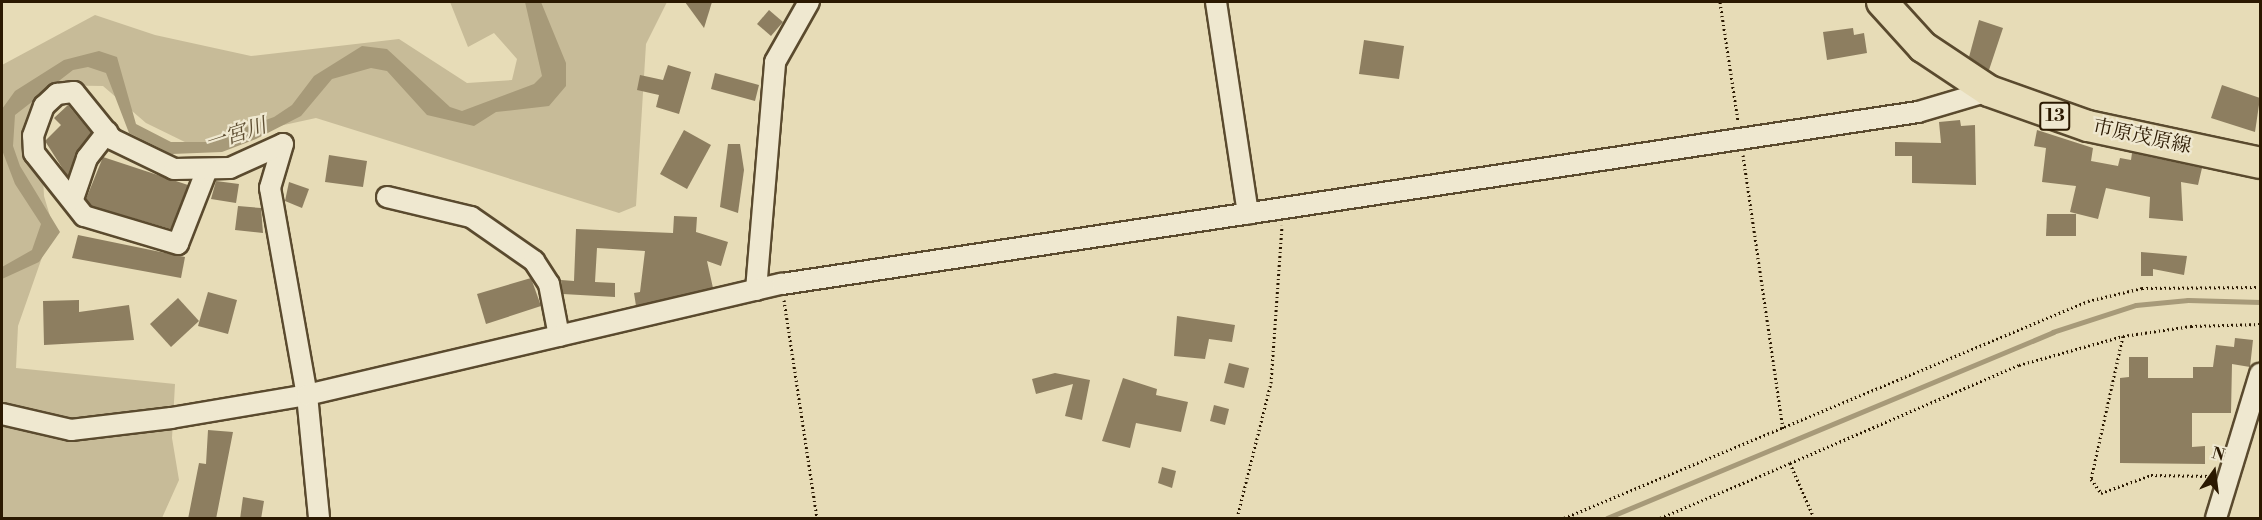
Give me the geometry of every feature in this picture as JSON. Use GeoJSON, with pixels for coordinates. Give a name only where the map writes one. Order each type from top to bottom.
{"type":"FeatureCollection","features":[{"type":"Feature","properties":{"kind":"main road","name":"市原茂原線"},"geometry":{"type":"LineString","coordinates":[[1882,2],[1923,47],[1989,91],[2088,126],[2260,163]]}},
{"type":"Feature","properties":{"kind":"street"},"geometry":{"type":"LineString","coordinates":[[756,290],[775,62],[809,2]]}},
{"type":"Feature","properties":{"kind":"street"},"geometry":{"type":"LineString","coordinates":[[1216,2],[1248,214]]}},
{"type":"Feature","properties":{"kind":"street"},"geometry":{"type":"LineString","coordinates":[[2,414],[81,429],[308,395],[782,284],[1918,112],[1989,91]]}},
{"type":"Feature","properties":{"kind":"street"},"geometry":{"type":"LineString","coordinates":[[206,172],[178,244],[98,223],[84,216],[73,199],[34,153],[44,105],[57,94],[74,92],[107,132],[132,153],[174,169],[206,172],[230,168],[283,144],[270,188],[308,395],[319,519]]}},
{"type":"Feature","properties":{"kind":"street"},"geometry":{"type":"LineString","coordinates":[[73,199],[87,158],[107,132]]}},
{"type":"Feature","properties":{"kind":"street"},"geometry":{"type":"LineString","coordinates":[[387,197],[471,217],[534,261],[549,284],[559,336]]}},
{"type":"Feature","properties":{"kind":"street"},"geometry":{"type":"LineString","coordinates":[[2216,519],[2260,374]]}},
{"type":"Feature","properties":{"kind":"path"},"geometry":{"type":"LineString","coordinates":[[1720,2],[1784,429]]}},
{"type":"Feature","properties":{"kind":"path"},"geometry":{"type":"LineString","coordinates":[[1237,519],[1270,383],[1283,255],[1282,208]]}},
{"type":"Feature","properties":{"kind":"path"},"geometry":{"type":"LineString","coordinates":[[782,284],[817,519]]}},
{"type":"Feature","properties":{"kind":"path"},"geometry":{"type":"LineString","coordinates":[[1564,519],[2088,301],[2142,288],[2260,287]]}},
{"type":"Feature","properties":{"kind":"path"},"geometry":{"type":"LineString","coordinates":[[1660,519],[2019,365],[2123,336],[2192,326],[2260,324]]}},
{"type":"Feature","properties":{"kind":"path"},"geometry":{"type":"LineString","coordinates":[[2123,336],[2091,479],[2101,493],[2151,475],[2195,472],[2228,479]]}},
{"type":"Feature","properties":{"kind":"path"},"geometry":{"type":"LineString","coordinates":[[1790,464],[1814,519]]}},
{"type":"Feature","properties":{"kind":"shaded area"},"geometry":{"type":"Polygon","coordinates":[[[450,2],[667,2],[646,44],[636,206],[619,213],[316,118],[191,145],[146,123],[103,86],[38,85],[44,196],[53,226],[18,326],[16,368],[175,384],[172,438],[179,480],[162,518],[2,518],[2,65],[95,15],[155,35],[251,56],[399,39],[467,83],[512,80],[517,59],[494,33],[468,47],[450,2]]]}},
{"type":"Feature","properties":{"kind":"water","name":"一宮川"},"geometry":{"type":"Polygon","coordinates":[[[525,2],[541,2],[566,63],[566,86],[549,106],[496,112],[474,126],[427,115],[387,71],[371,68],[332,79],[301,116],[256,139],[222,152],[172,154],[129,133],[106,73],[88,67],[73,70],[15,115],[13,146],[20,166],[60,232],[39,262],[2,279],[2,267],[32,250],[41,224],[15,184],[2,150],[2,109],[15,91],[64,60],[99,51],[117,57],[136,124],[171,142],[206,142],[274,117],[292,105],[314,76],[362,46],[387,49],[450,107],[462,111],[534,84],[542,76],[525,2]]]}},
{"type":"Feature","properties":{"kind":"building"},"geometry":{"type":"Polygon","coordinates":[[[685,2],[712,2],[704,28],[685,2]]]}},
{"type":"Feature","properties":{"kind":"building"},"geometry":{"type":"Polygon","coordinates":[[[769,10],[783,22],[771,36],[757,24],[769,10]]]}},
{"type":"Feature","properties":{"kind":"building"},"geometry":{"type":"Polygon","coordinates":[[[1979,20],[2003,28],[1989,70],[1969,57],[1979,20]]]}},
{"type":"Feature","properties":{"kind":"building"},"geometry":{"type":"Polygon","coordinates":[[[1853,28],[1854,35],[1864,33],[1867,53],[1827,60],[1823,32],[1853,28]]]}},
{"type":"Feature","properties":{"kind":"building"},"geometry":{"type":"Polygon","coordinates":[[[1364,40],[1404,46],[1399,79],[1359,74],[1364,40]]]}},
{"type":"Feature","properties":{"kind":"building"},"geometry":{"type":"Polygon","coordinates":[[[668,65],[691,72],[679,114],[656,107],[659,95],[637,90],[640,75],[663,80],[668,65]]]}},
{"type":"Feature","properties":{"kind":"building"},"geometry":{"type":"Polygon","coordinates":[[[715,73],[759,85],[755,101],[711,89],[715,73]]]}},
{"type":"Feature","properties":{"kind":"building"},"geometry":{"type":"Polygon","coordinates":[[[2222,85],[2260,98],[2255,132],[2211,118],[2222,85]]]}},
{"type":"Feature","properties":{"kind":"building"},"geometry":{"type":"Polygon","coordinates":[[[68,105],[91,133],[68,177],[45,141],[61,125],[54,118],[68,105]]]}},
{"type":"Feature","properties":{"kind":"building"},"geometry":{"type":"Polygon","coordinates":[[[1960,120],[1961,126],[1975,125],[1976,185],[1912,183],[1912,156],[1895,156],[1895,142],[1941,143],[1939,122],[1960,120]]]}},
{"type":"Feature","properties":{"kind":"building"},"geometry":{"type":"Polygon","coordinates":[[[684,130],[711,145],[687,189],[660,174],[684,130]]]}},
{"type":"Feature","properties":{"kind":"building"},"geometry":{"type":"Polygon","coordinates":[[[2037,130],[2093,148],[2091,161],[2118,166],[2120,158],[2131,160],[2132,153],[2202,168],[2198,185],[2181,182],[2183,221],[2149,218],[2150,197],[2106,188],[2098,219],[2070,212],[2076,186],[2042,182],[2046,148],[2034,146],[2037,130]]]}},
{"type":"Feature","properties":{"kind":"building"},"geometry":{"type":"Polygon","coordinates":[[[728,144],[740,144],[744,170],[738,213],[720,207],[728,144]]]}},
{"type":"Feature","properties":{"kind":"building"},"geometry":{"type":"Polygon","coordinates":[[[329,155],[367,161],[363,187],[325,182],[329,155]]]}},
{"type":"Feature","properties":{"kind":"building"},"geometry":{"type":"Polygon","coordinates":[[[103,157],[188,185],[171,229],[91,206],[86,199],[103,157]]]}},
{"type":"Feature","properties":{"kind":"building"},"geometry":{"type":"Polygon","coordinates":[[[216,181],[239,184],[236,203],[211,199],[216,181]]]}},
{"type":"Feature","properties":{"kind":"building"},"geometry":{"type":"Polygon","coordinates":[[[289,182],[309,189],[302,208],[285,201],[289,182]]]}},
{"type":"Feature","properties":{"kind":"building"},"geometry":{"type":"Polygon","coordinates":[[[238,206],[261,208],[263,233],[235,230],[238,206]]]}},
{"type":"Feature","properties":{"kind":"building"},"geometry":{"type":"Polygon","coordinates":[[[2047,214],[2076,214],[2076,236],[2046,236],[2047,214]]]}},
{"type":"Feature","properties":{"kind":"building"},"geometry":{"type":"Polygon","coordinates":[[[674,216],[697,217],[696,232],[728,242],[721,266],[707,261],[713,288],[636,306],[634,293],[640,292],[645,251],[597,248],[595,282],[615,283],[615,297],[563,294],[561,280],[574,281],[576,229],[673,233],[674,216]]]}},
{"type":"Feature","properties":{"kind":"building"},"geometry":{"type":"Polygon","coordinates":[[[78,235],[185,257],[181,278],[72,258],[78,235]]]}},
{"type":"Feature","properties":{"kind":"building"},"geometry":{"type":"Polygon","coordinates":[[[2141,252],[2187,256],[2184,275],[2153,269],[2153,276],[2141,276],[2141,252]]]}},
{"type":"Feature","properties":{"kind":"building"},"geometry":{"type":"Polygon","coordinates":[[[531,278],[541,306],[486,324],[477,294],[531,278]]]}},
{"type":"Feature","properties":{"kind":"building"},"geometry":{"type":"Polygon","coordinates":[[[208,292],[237,300],[228,334],[198,326],[208,292]]]}},
{"type":"Feature","properties":{"kind":"building"},"geometry":{"type":"Polygon","coordinates":[[[178,298],[199,321],[171,347],[150,324],[178,298]]]}},
{"type":"Feature","properties":{"kind":"building"},"geometry":{"type":"Polygon","coordinates":[[[79,300],[79,312],[129,305],[134,340],[44,345],[43,301],[79,300]]]}},
{"type":"Feature","properties":{"kind":"building"},"geometry":{"type":"Polygon","coordinates":[[[1177,316],[1235,325],[1232,342],[1209,339],[1205,359],[1174,356],[1177,316]]]}},
{"type":"Feature","properties":{"kind":"building"},"geometry":{"type":"Polygon","coordinates":[[[2235,338],[2253,340],[2250,367],[2232,364],[2231,413],[2192,413],[2192,447],[2205,446],[2205,464],[2120,463],[2120,378],[2129,377],[2129,357],[2148,357],[2148,378],[2193,378],[2193,367],[2213,367],[2216,345],[2234,347],[2235,338]]]}},
{"type":"Feature","properties":{"kind":"building"},"geometry":{"type":"Polygon","coordinates":[[[1229,363],[1249,368],[1244,388],[1224,383],[1229,363]]]}},
{"type":"Feature","properties":{"kind":"building"},"geometry":{"type":"Polygon","coordinates":[[[1055,373],[1090,380],[1082,420],[1065,416],[1073,384],[1036,394],[1032,379],[1055,373]]]}},
{"type":"Feature","properties":{"kind":"building"},"geometry":{"type":"Polygon","coordinates":[[[1123,378],[1157,389],[1156,395],[1188,402],[1181,432],[1136,423],[1130,448],[1102,441],[1123,378]]]}},
{"type":"Feature","properties":{"kind":"building"},"geometry":{"type":"Polygon","coordinates":[[[1214,405],[1229,409],[1225,425],[1210,421],[1214,405]]]}},
{"type":"Feature","properties":{"kind":"building"},"geometry":{"type":"Polygon","coordinates":[[[208,430],[233,432],[216,519],[188,519],[199,463],[206,464],[208,430]]]}},
{"type":"Feature","properties":{"kind":"building"},"geometry":{"type":"Polygon","coordinates":[[[1162,467],[1176,471],[1172,488],[1158,483],[1162,467]]]}},
{"type":"Feature","properties":{"kind":"building"},"geometry":{"type":"Polygon","coordinates":[[[243,497],[264,501],[261,519],[240,519],[243,497]]]}},
{"type":"Feature","properties":{"kind":"waterway"},"geometry":{"type":"LineString","coordinates":[[1607,518],[2053,332],[2136,305],[2188,300],[2260,302]]}}]}
